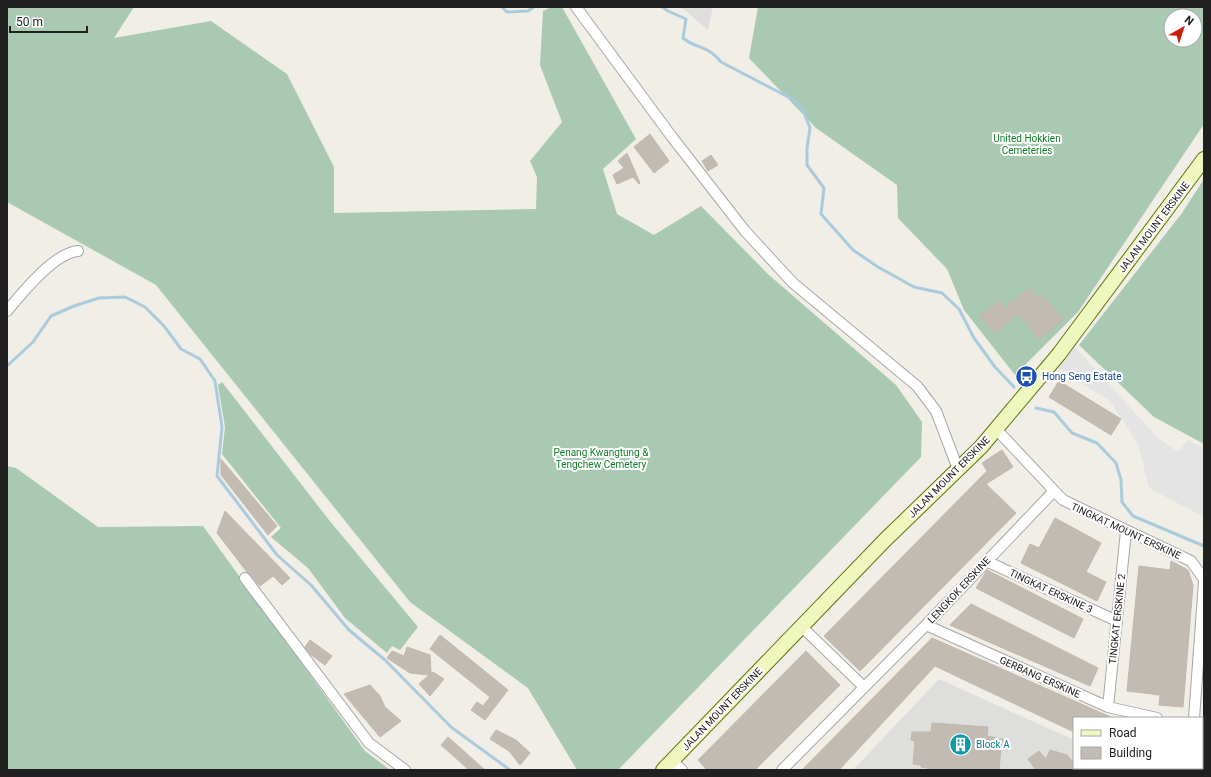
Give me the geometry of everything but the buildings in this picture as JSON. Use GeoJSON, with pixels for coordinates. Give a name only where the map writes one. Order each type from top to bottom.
{"type":"FeatureCollection","features":[{"type":"Feature","properties":{"kind":"main road","name":"JALAN MOUNT ERSKINE"},"geometry":{"type":"LineString","coordinates":[[672,767],[806,631],[885,540],[958,469],[996,429],[1060,354],[1204,159]]}},
{"type":"Feature","properties":{"kind":"street"},"geometry":{"type":"LineString","coordinates":[[576,7],[672,137],[745,231],[793,283],[917,386],[936,411],[958,469]]}},
{"type":"Feature","properties":{"kind":"street"},"geometry":{"type":"LineString","coordinates":[[7,311],[28,287],[53,264],[65,255],[78,251]]}},
{"type":"Feature","properties":{"kind":"street","name":"TINGKAT MOUNT ERSKINE"},"geometry":{"type":"LineString","coordinates":[[996,429],[1065,502],[1191,561],[1204,581]]}},
{"type":"Feature","properties":{"kind":"street","name":"LENGKOK ERSKINE"},"geometry":{"type":"LineString","coordinates":[[782,770],[926,625],[1054,491]]}},
{"type":"Feature","properties":{"kind":"street","name":"TINGKAT ERSKINE 2"},"geometry":{"type":"LineString","coordinates":[[1108,707],[1126,531]]}},
{"type":"Feature","properties":{"kind":"street","name":"TINGKAT ERSKINE 3"},"geometry":{"type":"LineString","coordinates":[[986,561],[1117,621]]}},
{"type":"Feature","properties":{"kind":"street"},"geometry":{"type":"LineString","coordinates":[[245,578],[369,743],[405,770]]}},
{"type":"Feature","properties":{"kind":"street"},"geometry":{"type":"LineString","coordinates":[[1194,717],[1204,581]]}},
{"type":"Feature","properties":{"kind":"street","name":"GERBANG ERSKINE"},"geometry":{"type":"LineString","coordinates":[[926,625],[1108,707],[1153,717]]}},
{"type":"Feature","properties":{"kind":"street"},"geometry":{"type":"LineString","coordinates":[[806,631],[864,687]]}},
{"type":"Feature","properties":{"kind":"shaded area"},"geometry":{"type":"Polygon","coordinates":[[[681,7],[713,7],[708,30],[681,7]]]}},
{"type":"Feature","properties":{"kind":"shaded area"},"geometry":{"type":"Polygon","coordinates":[[[1073,345],[1157,437],[1178,452],[1188,440],[1204,448],[1204,467],[1201,473],[1204,475],[1204,517],[1149,488],[1138,444],[1110,401],[1056,367],[1073,345]]]}},
{"type":"Feature","properties":{"kind":"shaded area"},"geometry":{"type":"Polygon","coordinates":[[[939,679],[1073,740],[1073,769],[1188,770],[853,770],[939,679]]]}},
{"type":"Feature","properties":{"kind":"green space","name":"Penang Kwangtung & Tengchew Cemetery"},"geometry":{"type":"Polygon","coordinates":[[[7,7],[134,7],[114,38],[211,21],[287,74],[334,167],[334,213],[536,209],[537,177],[530,161],[562,122],[540,65],[543,11],[552,7],[562,7],[636,139],[603,169],[617,214],[654,235],[701,206],[769,275],[896,385],[922,422],[921,457],[618,770],[577,770],[528,688],[410,602],[156,285],[7,202],[7,7]]]}},
{"type":"Feature","properties":{"kind":"green space","name":"United Hokkien Cemeteries"},"geometry":{"type":"Polygon","coordinates":[[[758,7],[1204,7],[1204,124],[1078,312],[1015,375],[964,310],[947,269],[898,218],[897,185],[816,128],[749,58],[758,7]]]}},
{"type":"Feature","properties":{"kind":"green space"},"geometry":{"type":"Polygon","coordinates":[[[1204,179],[1204,444],[1154,417],[1079,345],[1182,213],[1204,179]]]}},
{"type":"Feature","properties":{"kind":"green space"},"geometry":{"type":"Polygon","coordinates":[[[222,382],[329,520],[418,627],[400,650],[392,646],[387,653],[345,618],[308,568],[271,537],[281,528],[222,454],[225,427],[218,385],[222,382]]]}},
{"type":"Feature","properties":{"kind":"green space"},"geometry":{"type":"Polygon","coordinates":[[[7,466],[16,468],[98,527],[203,526],[365,751],[390,770],[7,770],[7,466]]]}},
{"type":"Feature","properties":{"kind":"waterway"},"geometry":{"type":"LineString","coordinates":[[502,7],[507,12],[528,11],[534,7]]}},
{"type":"Feature","properties":{"kind":"waterway"},"geometry":{"type":"LineString","coordinates":[[662,7],[686,19],[683,38],[688,42],[711,52],[721,62],[794,100],[803,110],[810,128],[807,148],[807,165],[824,188],[821,214],[853,250],[878,267],[914,287],[942,293],[959,309],[974,338],[995,367],[1014,387]]}},
{"type":"Feature","properties":{"kind":"waterway"},"geometry":{"type":"LineString","coordinates":[[7,366],[33,342],[51,316],[74,306],[99,298],[125,297],[145,307],[164,326],[181,349],[200,359],[215,381],[222,427],[217,476],[277,555],[311,585],[349,630],[385,660],[451,727],[510,770]]}},
{"type":"Feature","properties":{"kind":"waterway"},"geometry":{"type":"LineString","coordinates":[[1036,408],[1054,412],[1072,433],[1097,443],[1116,463],[1121,480],[1122,502],[1133,516],[1204,546]]}},
{"type":"Feature","properties":{"kind":"place","name":"Hong Seng Estate"},"geometry":{"type":"Point","coordinates":[1026,376]}},
{"type":"Feature","properties":{"kind":"place","name":"Block A"},"geometry":{"type":"Point","coordinates":[960,744]}}]}
